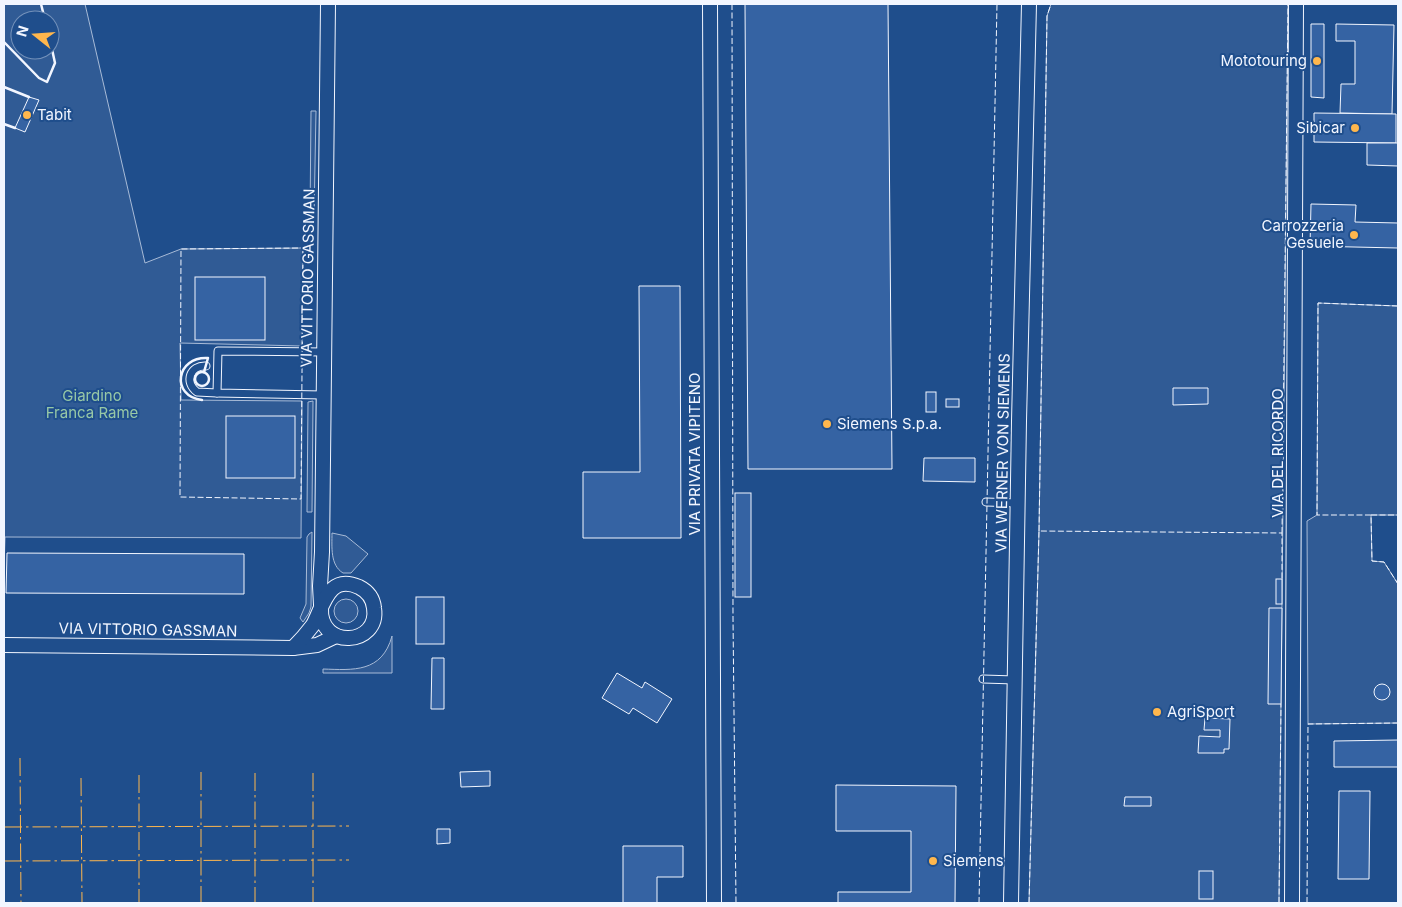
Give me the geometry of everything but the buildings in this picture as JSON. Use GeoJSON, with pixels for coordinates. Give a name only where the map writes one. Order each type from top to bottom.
{"type":"FeatureCollection","features":[{"type":"Feature","properties":{"kind":"street","name":"VIA VITTORIO GASSMAN"},"geometry":{"type":"LineString","coordinates":[[293,648],[310,629],[321,606],[328,593],[342,585],[355,586],[366,592],[373,603],[374,612],[371,625],[361,635],[348,638],[336,636],[328,630],[324,624],[321,606],[328,4]]}},
{"type":"Feature","properties":{"kind":"street","name":"VIA PRIVATA VIPITENO"},"geometry":{"type":"LineString","coordinates":[[710,4],[714,903]]}},
{"type":"Feature","properties":{"kind":"street","name":"VIA WERNER VON SIEMENS"},"geometry":{"type":"LineString","coordinates":[[1011,903],[1029,4]]}},
{"type":"Feature","properties":{"kind":"street","name":"VIA DEL RICORDO"},"geometry":{"type":"LineString","coordinates":[[1292,903],[1296,4]]}},
{"type":"Feature","properties":{"kind":"street","name":"VIA VITTORIO GASSMAN"},"geometry":{"type":"LineString","coordinates":[[322,552],[332,576],[342,585]]}},
{"type":"Feature","properties":{"kind":"street","name":"VIA VITTORIO GASSMAN"},"geometry":{"type":"LineString","coordinates":[[4,644],[293,648],[316,645],[336,636]]}},
{"type":"Feature","properties":{"kind":"lane"},"geometry":{"type":"LineString","coordinates":[[217,393],[218,350],[324,352]]}},
{"type":"Feature","properties":{"kind":"lane"},"geometry":{"type":"LineString","coordinates":[[206,366],[198,366],[191,372],[189,381],[197,392],[323,395]]}},
{"type":"Feature","properties":{"kind":"lane"},"geometry":{"type":"LineString","coordinates":[[986,502],[1018,503]]}},
{"type":"Feature","properties":{"kind":"lane"},"geometry":{"type":"LineString","coordinates":[[983,679],[1015,680]]}},
{"type":"Feature","properties":{"kind":"green space","name":"Giardino Franca Rame"},"geometry":{"type":"Polygon","coordinates":[[[4,4],[85,4],[145,263],[181,249],[303,248],[302,346],[180,343],[181,400],[302,401],[301,538],[5,537],[4,570],[4,4]]]}},
{"type":"Feature","properties":{"kind":"green space"},"geometry":{"type":"Polygon","coordinates":[[[1051,4],[1288,4],[1279,903],[1029,903],[1039,531],[1047,16],[1051,4]]]}},
{"type":"Feature","properties":{"kind":"green space"},"geometry":{"type":"Polygon","coordinates":[[[311,111],[316,111],[314,218],[310,218],[311,111]]]}},
{"type":"Feature","properties":{"kind":"green space"},"geometry":{"type":"Polygon","coordinates":[[[1318,303],[1398,306],[1398,515],[1371,515],[1372,561],[1384,562],[1398,584],[1398,723],[1308,724],[1307,521],[1317,515],[1318,303]]]}},
{"type":"Feature","properties":{"kind":"green space"},"geometry":{"type":"Polygon","coordinates":[[[313,401],[312,512],[307,512],[308,402],[313,401]]]}},
{"type":"Feature","properties":{"kind":"green space"},"geometry":{"type":"Polygon","coordinates":[[[312,532],[311,607],[303,622],[300,618],[306,604],[307,537],[312,532]]]}},
{"type":"Feature","properties":{"kind":"green space"},"geometry":{"type":"Polygon","coordinates":[[[332,533],[346,536],[368,554],[351,573],[343,573],[334,561],[332,533]]]}},
{"type":"Feature","properties":{"kind":"green space"},"geometry":{"type":"Polygon","coordinates":[[[346,599],[355,602],[358,611],[355,620],[346,623],[337,620],[334,611],[337,602],[346,599]]]}},
{"type":"Feature","properties":{"kind":"green space"},"geometry":{"type":"Polygon","coordinates":[[[392,636],[392,673],[323,673],[323,669],[355,669],[374,663],[387,648],[392,636]]]}},
{"type":"Feature","properties":{"kind":"fence"},"geometry":{"type":"LineString","coordinates":[[732,4],[733,618],[736,903]]}},
{"type":"Feature","properties":{"kind":"fence"},"geometry":{"type":"LineString","coordinates":[[979,903],[997,4]]}},
{"type":"Feature","properties":{"kind":"fence"},"geometry":{"type":"LineString","coordinates":[[1039,531],[1047,16],[1051,4]]}},
{"type":"Feature","properties":{"kind":"fence"},"geometry":{"type":"LineString","coordinates":[[1282,533],[1288,4]]}},
{"type":"Feature","properties":{"kind":"fence"},"geometry":{"type":"LineString","coordinates":[[303,248],[301,499],[180,497],[181,249],[303,248]]}},
{"type":"Feature","properties":{"kind":"fence"},"geometry":{"type":"LineString","coordinates":[[1398,306],[1318,303],[1317,515],[1371,515],[1372,561],[1384,562],[1398,584]]}},
{"type":"Feature","properties":{"kind":"fence"},"geometry":{"type":"LineString","coordinates":[[1371,515],[1398,515]]}},
{"type":"Feature","properties":{"kind":"fence"},"geometry":{"type":"LineString","coordinates":[[1029,903],[1039,531],[1282,533],[1282,579]]}},
{"type":"Feature","properties":{"kind":"fence"},"geometry":{"type":"LineString","coordinates":[[1279,903],[1281,704]]}},
{"type":"Feature","properties":{"kind":"fence"},"geometry":{"type":"LineString","coordinates":[[1307,903],[1308,724],[1398,723]]}},
{"type":"Feature","properties":{"kind":"fence"},"geometry":{"type":"LineString","coordinates":[[1398,728],[1398,733]]}},
{"type":"Feature","properties":{"kind":"fence"},"geometry":{"type":"LineString","coordinates":[[1398,814],[1398,847]]}},
{"type":"Feature","properties":{"kind":"wall"},"geometry":{"type":"LineString","coordinates":[[41,4],[42,10]]}},
{"type":"Feature","properties":{"kind":"wall"},"geometry":{"type":"LineString","coordinates":[[4,42],[10,48]]}},
{"type":"Feature","properties":{"kind":"wall"},"geometry":{"type":"LineString","coordinates":[[22,60],[39,78],[47,82],[55,63],[54,60]]}},
{"type":"Feature","properties":{"kind":"wall"},"geometry":{"type":"LineString","coordinates":[[4,87],[29,97]]}},
{"type":"Feature","properties":{"kind":"wall"},"geometry":{"type":"LineString","coordinates":[[4,124],[15,128]]}},
{"type":"Feature","properties":{"kind":"wall"},"geometry":{"type":"LineString","coordinates":[[202,400],[192,397],[185,391],[181,384],[181,377],[189,363],[197,359],[208,358],[204,372]]}},
{"type":"Feature","properties":{"kind":"wall"},"geometry":{"type":"LineString","coordinates":[[202,372],[207,374],[209,379],[207,384],[202,386],[197,384],[195,379],[197,374],[202,372]]}},
{"type":"Feature","properties":{"kind":"power"},"geometry":{"type":"LineString","coordinates":[[20,758],[21,903]]}},
{"type":"Feature","properties":{"kind":"power"},"geometry":{"type":"LineString","coordinates":[[201,772],[201,903]]}},
{"type":"Feature","properties":{"kind":"power"},"geometry":{"type":"LineString","coordinates":[[255,773],[255,903]]}},
{"type":"Feature","properties":{"kind":"power"},"geometry":{"type":"LineString","coordinates":[[313,773],[313,903]]}},
{"type":"Feature","properties":{"kind":"power"},"geometry":{"type":"LineString","coordinates":[[139,775],[139,903]]}},
{"type":"Feature","properties":{"kind":"power"},"geometry":{"type":"LineString","coordinates":[[81,778],[82,903]]}},
{"type":"Feature","properties":{"kind":"power"},"geometry":{"type":"LineString","coordinates":[[4,827],[349,826]]}},
{"type":"Feature","properties":{"kind":"power"},"geometry":{"type":"LineString","coordinates":[[4,861],[349,860]]}},
{"type":"Feature","properties":{"kind":"place","name":"Mototouring"},"geometry":{"type":"Point","coordinates":[1317,61]}},
{"type":"Feature","properties":{"kind":"place","name":"Tabit"},"geometry":{"type":"Point","coordinates":[27,115]}},
{"type":"Feature","properties":{"kind":"place","name":"Sibicar"},"geometry":{"type":"Point","coordinates":[1355,128]}},
{"type":"Feature","properties":{"kind":"place","name":"Carrozzeria Gesuele"},"geometry":{"type":"Point","coordinates":[1354,235]}},
{"type":"Feature","properties":{"kind":"place","name":"Siemens S.p.a."},"geometry":{"type":"Point","coordinates":[827,424]}},
{"type":"Feature","properties":{"kind":"place","name":"AgriSport"},"geometry":{"type":"Point","coordinates":[1157,712]}},
{"type":"Feature","properties":{"kind":"place","name":"Siemens"},"geometry":{"type":"Point","coordinates":[933,861]}}]}
